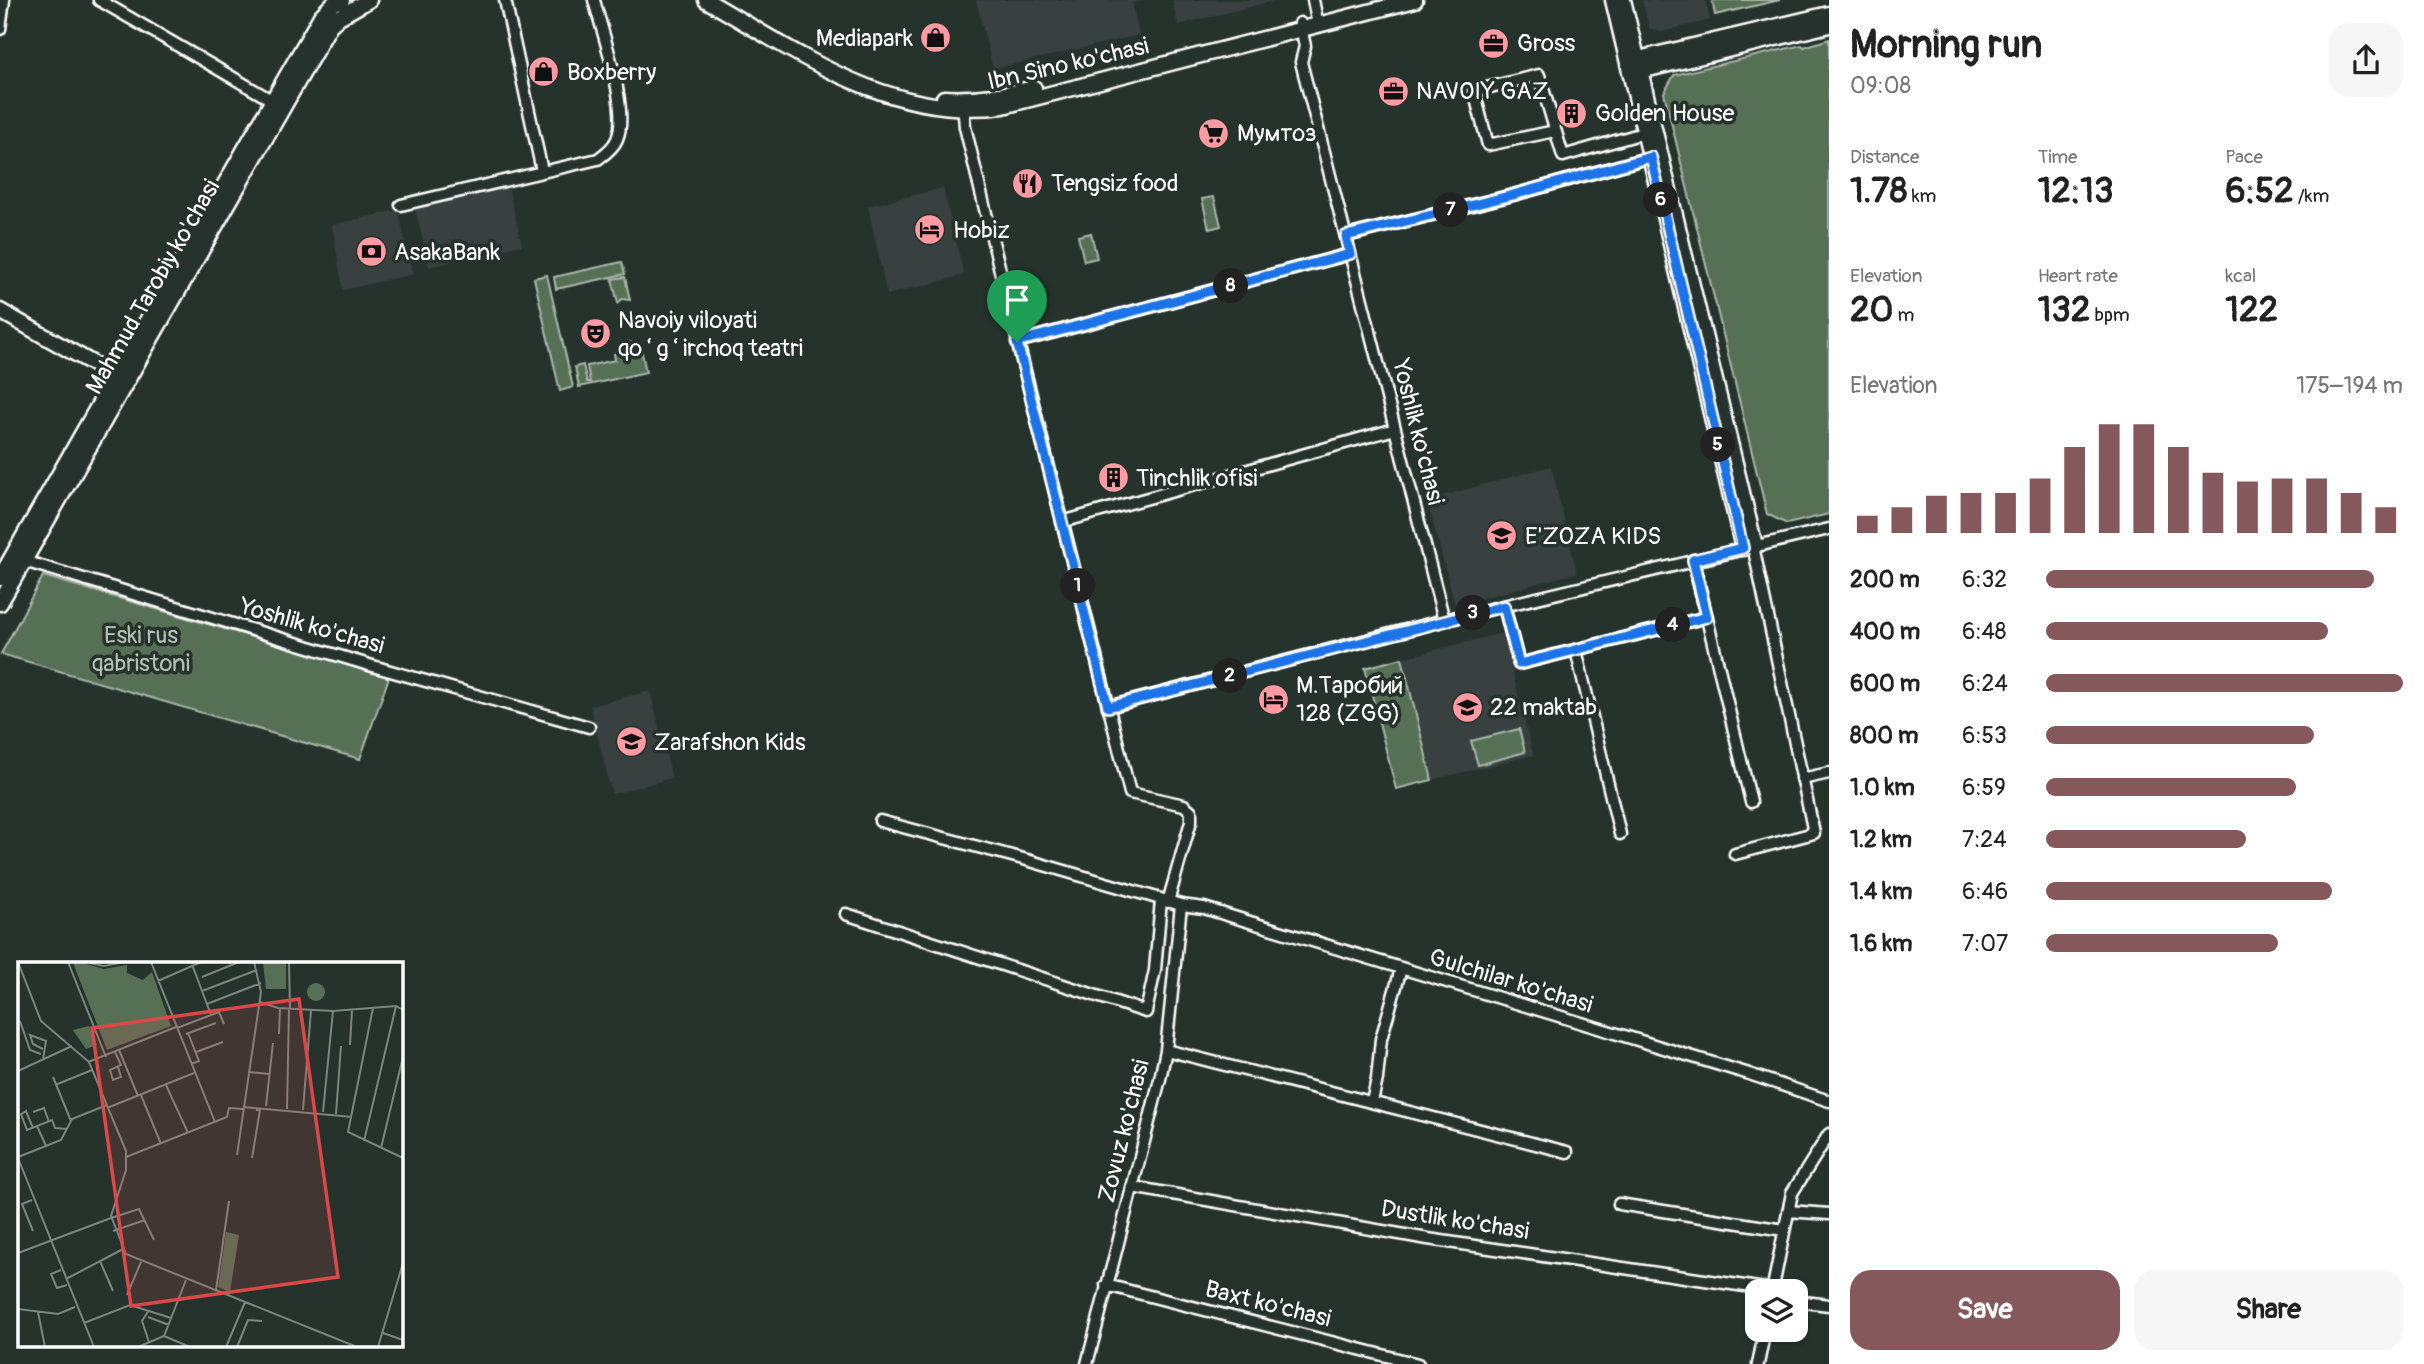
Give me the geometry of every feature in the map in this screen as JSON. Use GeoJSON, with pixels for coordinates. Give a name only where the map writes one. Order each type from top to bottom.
{"type":"FeatureCollection","features":[{"type":"Feature","properties":{"kind":"main road","name":"Mahmud Tarobiy ko'chasi"},"geometry":{"type":"LineString","coordinates":[[0,578],[321,16],[334,3],[342,0]]}},
{"type":"Feature","properties":{"kind":"main road","name":"Ibn Sino ko'chasi"},"geometry":{"type":"LineString","coordinates":[[706,0],[862,86],[899,99],[963,104]]}},
{"type":"Feature","properties":{"kind":"main road"},"geometry":{"type":"LineString","coordinates":[[723,0],[842,68],[873,82],[906,93],[963,104],[1301,27],[1385,0]]}},
{"type":"Feature","properties":{"kind":"main road"},"geometry":{"type":"LineString","coordinates":[[1318,22],[1415,0]]}},
{"type":"Feature","properties":{"kind":"main road"},"geometry":{"type":"LineString","coordinates":[[1613,0],[1634,66],[1751,547]]}},
{"type":"Feature","properties":{"kind":"main road"},"geometry":{"type":"LineString","coordinates":[[1623,0],[1634,66]]}},
{"type":"Feature","properties":{"kind":"main road","name":"Mahmud Tarobiy ko'chasi"},"geometry":{"type":"LineString","coordinates":[[0,603],[330,25],[364,2]]}},
{"type":"Feature","properties":{"kind":"main road"},"geometry":{"type":"LineString","coordinates":[[1634,66],[1801,26],[1829,14]]}},
{"type":"Feature","properties":{"kind":"main road"},"geometry":{"type":"LineString","coordinates":[[1801,26],[1829,25]]}},
{"type":"Feature","properties":{"kind":"main road"},"geometry":{"type":"LineString","coordinates":[[0,311],[115,376]]}},
{"type":"Feature","properties":{"kind":"street"},"geometry":{"type":"LineString","coordinates":[[0,29],[4,0]]}},
{"type":"Feature","properties":{"kind":"street"},"geometry":{"type":"LineString","coordinates":[[99,0],[273,101]]}},
{"type":"Feature","properties":{"kind":"street"},"geometry":{"type":"LineString","coordinates":[[505,0],[542,171]]}},
{"type":"Feature","properties":{"kind":"street"},"geometry":{"type":"LineString","coordinates":[[401,205],[598,159],[606,153],[617,139],[620,122],[619,101],[594,0]]}},
{"type":"Feature","properties":{"kind":"street"},"geometry":{"type":"LineString","coordinates":[[1313,0],[1318,22]]}},
{"type":"Feature","properties":{"kind":"street","name":"Yoshlik ko'chasi"},"geometry":{"type":"LineString","coordinates":[[1301,27],[1306,46],[1301,62],[1444,620]]}},
{"type":"Feature","properties":{"kind":"street"},"geometry":{"type":"LineString","coordinates":[[1555,131],[1488,145],[1474,91],[1539,75],[1563,156],[1650,131]]}},
{"type":"Feature","properties":{"kind":"street"},"geometry":{"type":"LineString","coordinates":[[846,914],[1146,1012],[1165,901],[1191,821],[1191,811],[1184,805],[1130,793],[1017,342],[965,127],[963,104]]}},
{"type":"Feature","properties":{"kind":"street"},"geometry":{"type":"LineString","coordinates":[[1346,236],[1656,156]]}},
{"type":"Feature","properties":{"kind":"street"},"geometry":{"type":"LineString","coordinates":[[1017,342],[1350,254]]}},
{"type":"Feature","properties":{"kind":"street"},"geometry":{"type":"LineString","coordinates":[[1062,522],[1395,429]]}},
{"type":"Feature","properties":{"kind":"street"},"geometry":{"type":"LineString","coordinates":[[1108,707],[1444,620],[1829,529]]}},
{"type":"Feature","properties":{"kind":"street"},"geometry":{"type":"LineString","coordinates":[[1735,854],[1814,833],[1751,547]]}},
{"type":"Feature","properties":{"kind":"street"},"geometry":{"type":"LineString","coordinates":[[1693,560],[1751,802]]}},
{"type":"Feature","properties":{"kind":"street","name":"Yoshlik ko'chasi"},"geometry":{"type":"LineString","coordinates":[[23,561],[369,665],[589,727]]}},
{"type":"Feature","properties":{"kind":"street"},"geometry":{"type":"LineString","coordinates":[[1504,606],[1519,664],[1707,617]]}},
{"type":"Feature","properties":{"kind":"street"},"geometry":{"type":"LineString","coordinates":[[1576,650],[1620,834]]}},
{"type":"Feature","properties":{"kind":"street"},"geometry":{"type":"LineString","coordinates":[[1802,779],[1829,773]]}},
{"type":"Feature","properties":{"kind":"street","name":"Gulchilar ko'chasi"},"geometry":{"type":"LineString","coordinates":[[880,821],[1027,860],[1165,901],[1204,908],[1749,1074],[1829,1101]]}},
{"type":"Feature","properties":{"kind":"street","name":"Zovuz ko'chasi"},"geometry":{"type":"LineString","coordinates":[[1087,1364],[1166,1050],[1181,905]]}},
{"type":"Feature","properties":{"kind":"street"},"geometry":{"type":"LineString","coordinates":[[1372,1102],[1381,1038],[1401,970]]}},
{"type":"Feature","properties":{"kind":"street"},"geometry":{"type":"LineString","coordinates":[[1166,1050],[1567,1152]]}},
{"type":"Feature","properties":{"kind":"street"},"geometry":{"type":"LineString","coordinates":[[1774,1279],[1792,1193],[1829,1134]]}},
{"type":"Feature","properties":{"kind":"street","name":"Dustlik ko'chasi"},"geometry":{"type":"LineString","coordinates":[[1132,1187],[1428,1239],[1745,1287]]}},
{"type":"Feature","properties":{"kind":"street"},"geometry":{"type":"LineString","coordinates":[[1619,1204],[1784,1230]]}},
{"type":"Feature","properties":{"kind":"street"},"geometry":{"type":"LineString","coordinates":[[1788,1211],[1829,1214]]}},
{"type":"Feature","properties":{"kind":"street","name":"Baxt ko'chasi"},"geometry":{"type":"LineString","coordinates":[[1106,1285],[1419,1364]]}},
{"type":"Feature","properties":{"kind":"street"},"geometry":{"type":"LineString","coordinates":[[1808,1303],[1829,1306]]}},
{"type":"Feature","properties":{"kind":"street"},"geometry":{"type":"LineString","coordinates":[[1758,1364],[1763,1342]]}},
{"type":"Feature","properties":{"kind":"shaded area"},"geometry":{"type":"Polygon","coordinates":[[[976,0],[1145,0],[1132,3],[1139,35],[993,69],[976,0]]]}},
{"type":"Feature","properties":{"kind":"shaded area"},"geometry":{"type":"Polygon","coordinates":[[[1172,0],[1277,0],[1178,25],[1172,0]]]}},
{"type":"Feature","properties":{"kind":"shaded area"},"geometry":{"type":"Polygon","coordinates":[[[1642,0],[1705,0],[1710,20],[1661,32],[1649,28],[1642,0]]]}},
{"type":"Feature","properties":{"kind":"shaded area"},"geometry":{"type":"Polygon","coordinates":[[[508,186],[522,245],[429,267],[415,207],[508,186]]]}},
{"type":"Feature","properties":{"kind":"shaded area"},"geometry":{"type":"Polygon","coordinates":[[[943,188],[964,275],[887,295],[868,206],[943,188]]]}},
{"type":"Feature","properties":{"kind":"shaded area"},"geometry":{"type":"Polygon","coordinates":[[[398,210],[413,274],[343,290],[332,225],[398,210]]]}},
{"type":"Feature","properties":{"kind":"shaded area","name":"E'ZOZA KIDS"},"geometry":{"type":"Polygon","coordinates":[[[1551,466],[1577,573],[1455,605],[1427,500],[1551,466]]]}},
{"type":"Feature","properties":{"kind":"shaded area","name":"22 maktab"},"geometry":{"type":"Polygon","coordinates":[[[1503,633],[1533,755],[1432,780],[1402,658],[1503,633]]]}},
{"type":"Feature","properties":{"kind":"shaded area","name":"Zarafshon Kids"},"geometry":{"type":"Polygon","coordinates":[[[650,691],[672,778],[612,794],[590,706],[650,691]]]}},
{"type":"Feature","properties":{"kind":"green space"},"geometry":{"type":"Polygon","coordinates":[[[1712,0],[1780,0],[1715,15],[1712,0]]]}},
{"type":"Feature","properties":{"kind":"green space"},"geometry":{"type":"Polygon","coordinates":[[[1829,39],[1829,514],[1787,524],[1767,514],[1664,93],[1674,75],[1802,45],[1804,47],[1829,39]]]}},
{"type":"Feature","properties":{"kind":"green space"},"geometry":{"type":"Polygon","coordinates":[[[1214,197],[1221,226],[1209,229],[1202,199],[1214,197]]]}},
{"type":"Feature","properties":{"kind":"green space"},"geometry":{"type":"Polygon","coordinates":[[[1091,233],[1097,258],[1084,261],[1078,236],[1091,233]]]}},
{"type":"Feature","properties":{"kind":"green space"},"geometry":{"type":"Polygon","coordinates":[[[622,262],[625,274],[556,289],[554,277],[622,262]]]}},
{"type":"Feature","properties":{"kind":"green space"},"geometry":{"type":"Polygon","coordinates":[[[547,275],[573,387],[560,391],[534,278],[547,275]]]}},
{"type":"Feature","properties":{"kind":"green space"},"geometry":{"type":"Polygon","coordinates":[[[625,277],[630,300],[622,299],[618,303],[612,279],[625,277]]]}},
{"type":"Feature","properties":{"kind":"green space"},"geometry":{"type":"Polygon","coordinates":[[[627,342],[640,344],[646,372],[579,387],[575,367],[583,365],[587,382],[590,382],[587,366],[615,360],[614,354],[619,352],[618,346],[624,345],[626,356],[629,355],[627,342]]]}},
{"type":"Feature","properties":{"kind":"green space","name":"Eski rus qabristoni"},"geometry":{"type":"Polygon","coordinates":[[[43,576],[389,677],[360,759],[1,654],[43,576]]]}},
{"type":"Feature","properties":{"kind":"green space"},"geometry":{"type":"Polygon","coordinates":[[[1402,658],[1432,780],[1396,789],[1365,668],[1402,658]]]}},
{"type":"Feature","properties":{"kind":"green space"},"geometry":{"type":"Polygon","coordinates":[[[1519,729],[1525,752],[1478,765],[1471,741],[1519,729]]]}},
{"type":"Feature","properties":{"kind":"place","name":"Mediapark"},"geometry":{"type":"Point","coordinates":[936,38]}},
{"type":"Feature","properties":{"kind":"place","name":"Gross"},"geometry":{"type":"Point","coordinates":[1494,43]}},
{"type":"Feature","properties":{"kind":"place","name":"Boxberry"},"geometry":{"type":"Point","coordinates":[544,72]}},
{"type":"Feature","properties":{"kind":"place","name":"NAVOIY GAZ"},"geometry":{"type":"Point","coordinates":[1393,91]}},
{"type":"Feature","properties":{"kind":"place","name":"Golden House"},"geometry":{"type":"Point","coordinates":[1572,113]}},
{"type":"Feature","properties":{"kind":"place","name":"Мумтоз"},"geometry":{"type":"Point","coordinates":[1214,133]}},
{"type":"Feature","properties":{"kind":"place","name":"Tengsiz food"},"geometry":{"type":"Point","coordinates":[1028,183]}},
{"type":"Feature","properties":{"kind":"place","name":"Hobiz"},"geometry":{"type":"Point","coordinates":[930,230]}},
{"type":"Feature","properties":{"kind":"place","name":"AsakaBank"},"geometry":{"type":"Point","coordinates":[371,252]}},
{"type":"Feature","properties":{"kind":"place","name":"Navoiy viloyati qoʻgʻirchoq teatri"},"geometry":{"type":"Point","coordinates":[595,334]}},
{"type":"Feature","properties":{"kind":"place","name":"Tinchlik ofisi"},"geometry":{"type":"Point","coordinates":[1113,478]}},
{"type":"Feature","properties":{"kind":"place","name":"E'ZOZA KIDS"},"geometry":{"type":"Point","coordinates":[1502,536]}},
{"type":"Feature","properties":{"kind":"place","name":"М.Таробий 128 (ZGG)"},"geometry":{"type":"Point","coordinates":[1273,699]}},
{"type":"Feature","properties":{"kind":"place","name":"22 maktab"},"geometry":{"type":"Point","coordinates":[1467,707]}},
{"type":"Feature","properties":{"kind":"place","name":"Zarafshon Kids"},"geometry":{"type":"Point","coordinates":[631,742]}},
{"type":"Feature","properties":{"kind":"route"},"geometry":{"type":"LineString","coordinates":[[1651,157],[1743,548],[1693,560],[1707,617],[1519,664],[1504,606],[1108,707],[1017,342],[1350,254],[1346,236],[1513,195],[1651,157]]}}]}
